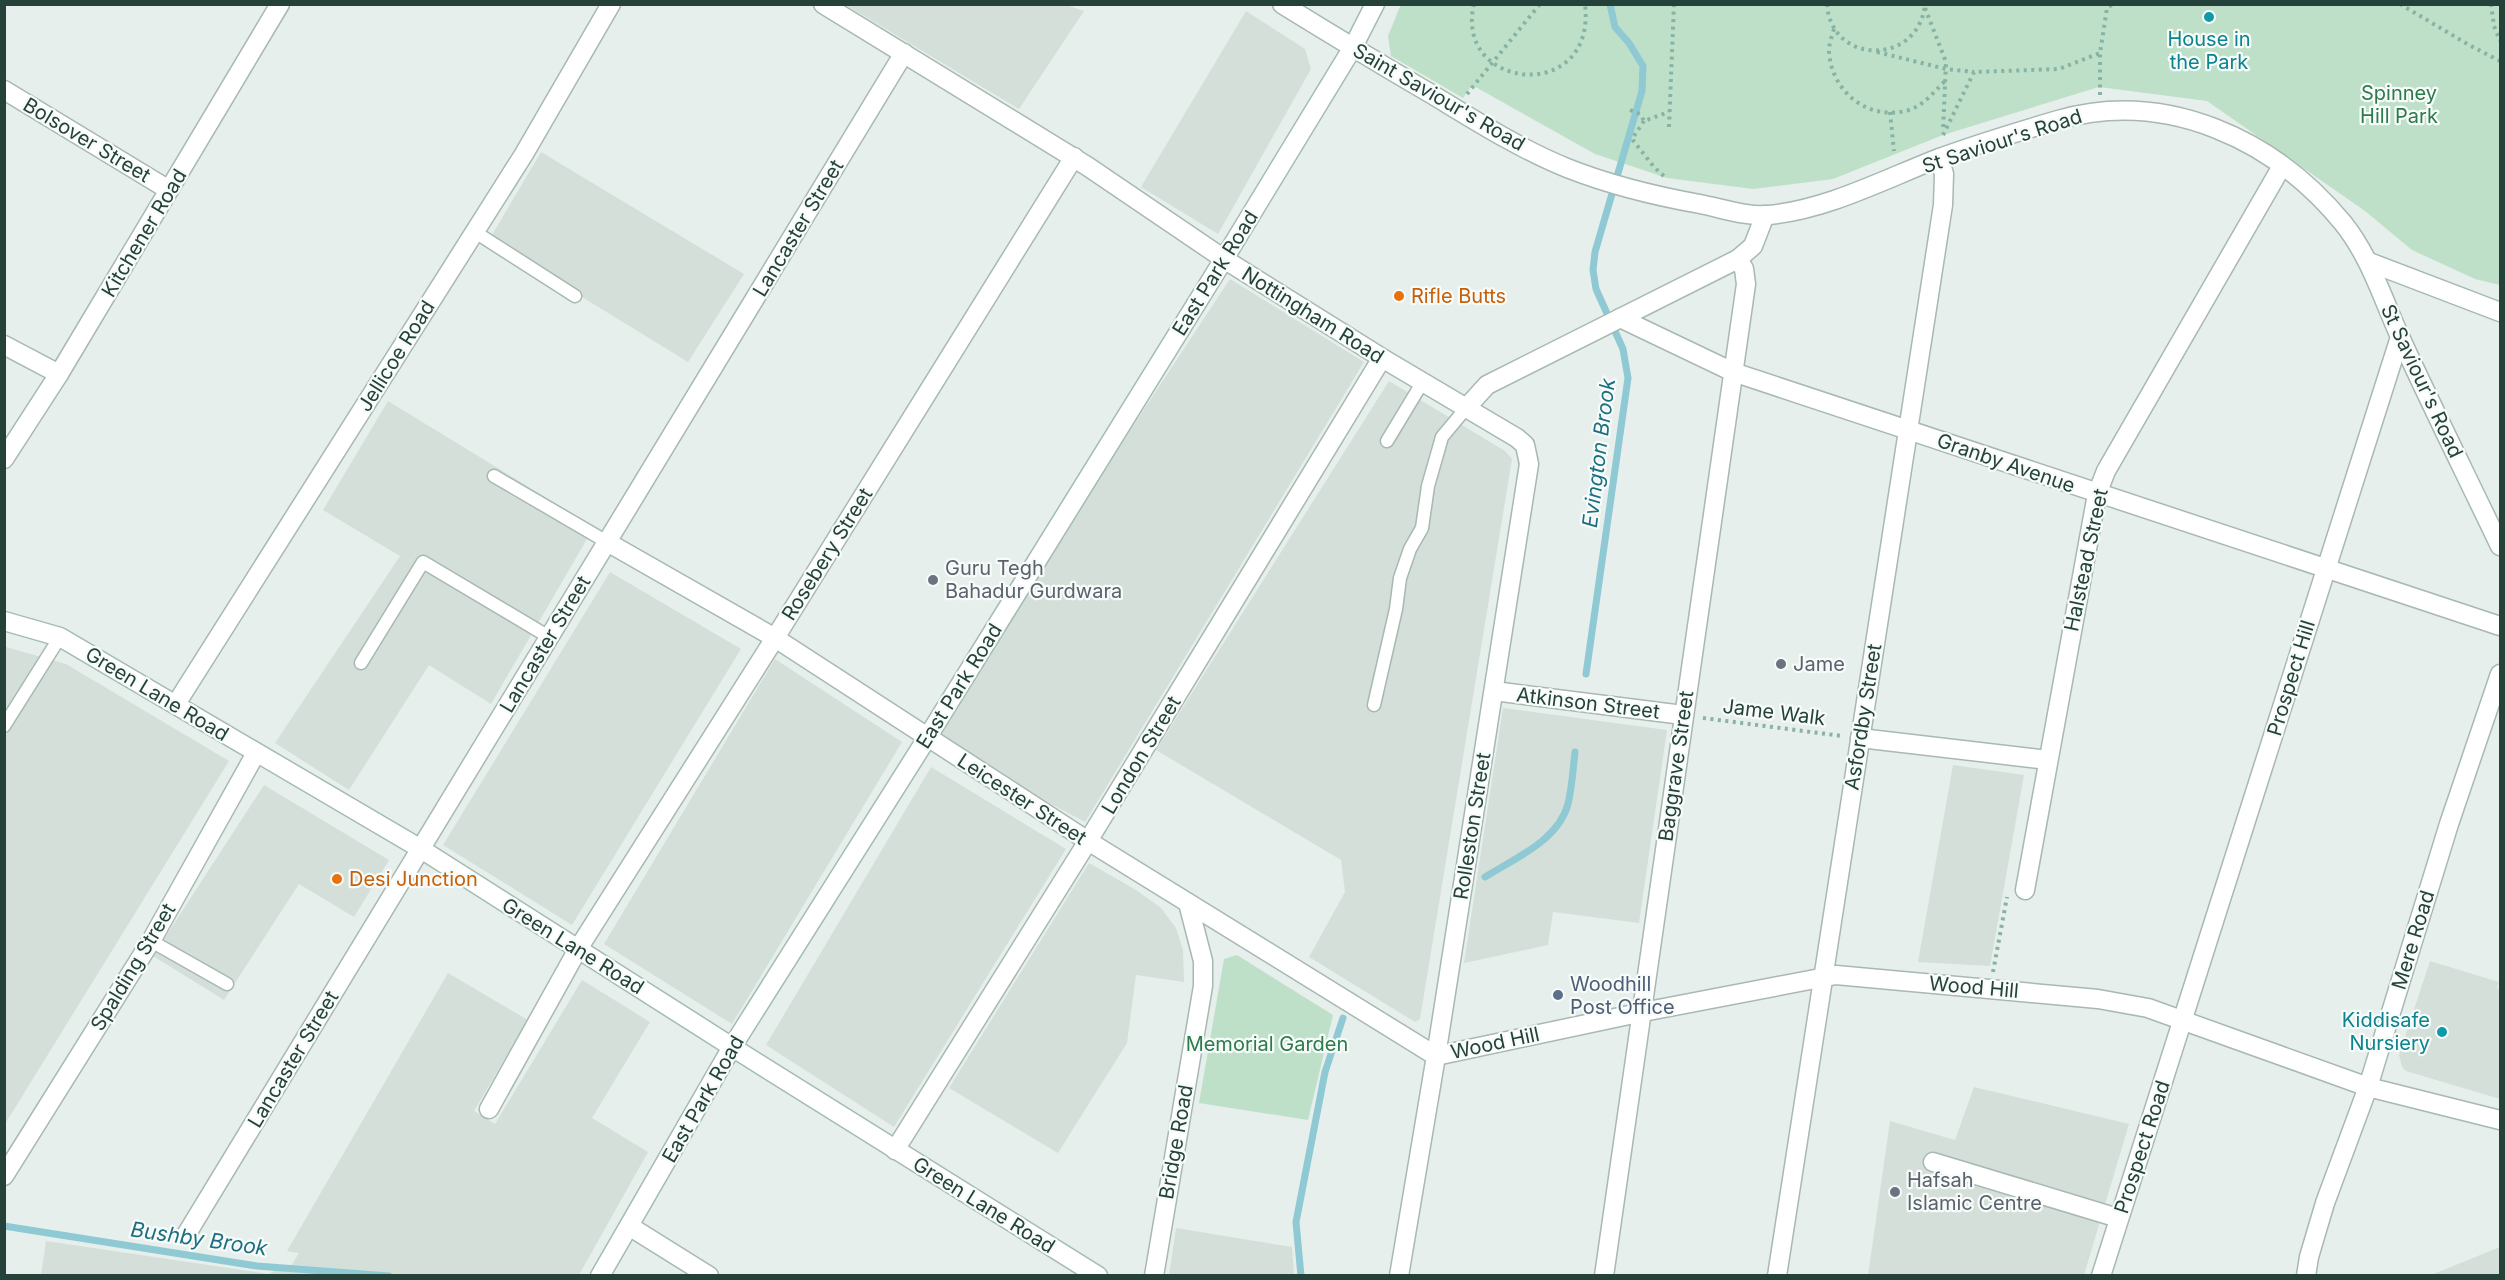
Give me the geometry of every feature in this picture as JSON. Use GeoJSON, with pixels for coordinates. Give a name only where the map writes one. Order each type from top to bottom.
{"type":"FeatureCollection","features":[{"type":"Feature","properties":{"kind":"street","name":"Kitchener Road"},"geometry":{"type":"LineString","coordinates":[[4,459],[59,375],[280,4]]}},
{"type":"Feature","properties":{"kind":"street","name":"Jellicoe Road"},"geometry":{"type":"LineString","coordinates":[[176,704],[524,154],[611,4]]}},
{"type":"Feature","properties":{"kind":"street","name":"Nottingham Road"},"geometry":{"type":"LineString","coordinates":[[823,4],[1084,160],[1224,259],[1422,383],[1467,407]]}},
{"type":"Feature","properties":{"kind":"street","name":"Saint Saviour's Road"},"geometry":{"type":"LineString","coordinates":[[1282,4],[1456,110],[1532,152],[1600,180]]}},
{"type":"Feature","properties":{"kind":"street","name":"East Park Road"},"geometry":{"type":"LineString","coordinates":[[600,1275],[732,1047],[1224,259],[1353,47],[1375,4]]}},
{"type":"Feature","properties":{"kind":"street","name":"Lancaster Street"},"geometry":{"type":"LineString","coordinates":[[186,1235],[904,53]]}},
{"type":"Feature","properties":{"kind":"street","name":"Bolsover Street"},"geometry":{"type":"LineString","coordinates":[[4,90],[169,190]]}},
{"type":"Feature","properties":{"kind":"street","name":"St Saviour's Road"},"geometry":{"type":"LineString","coordinates":[[1600,180],[1663,197],[1765,215],[1816,205],[1944,157],[2061,119],[2101,110],[2173,115],[2207,125],[2234,136],[2282,166],[2312,190],[2344,225],[2369,262],[2400,337],[2500,546]]}},
{"type":"Feature","properties":{"kind":"street","name":"Asfordby Street"},"geometry":{"type":"LineString","coordinates":[[1777,1275],[1943,205],[1944,157]]}},
{"type":"Feature","properties":{"kind":"street","name":"Rosebery Street"},"geometry":{"type":"LineString","coordinates":[[489,1109],[578,949],[775,638],[1084,160]]}},
{"type":"Feature","properties":{"kind":"street","name":"Halstead Street"},"geometry":{"type":"LineString","coordinates":[[2025,890],[2097,494],[2106,471],[2282,166]]}},
{"type":"Feature","properties":{"kind":"street"},"geometry":{"type":"LineString","coordinates":[[1467,407],[1487,385],[1738,259],[1753,246],[1765,215]]}},
{"type":"Feature","properties":{"kind":"street","name":"Baggrave Street"},"geometry":{"type":"LineString","coordinates":[[1604,1275],[1746,284],[1744,269],[1738,259]]}},
{"type":"Feature","properties":{"kind":"street"},"geometry":{"type":"LineString","coordinates":[[2369,262],[2500,312]]}},
{"type":"Feature","properties":{"kind":"street","name":"Granby Avenue"},"geometry":{"type":"LineString","coordinates":[[1620,318],[1733,372],[2325,570],[2500,626]]}},
{"type":"Feature","properties":{"kind":"street","name":"Prospect Hill"},"geometry":{"type":"LineString","coordinates":[[2183,1020],[2400,337]]}},
{"type":"Feature","properties":{"kind":"street"},"geometry":{"type":"LineString","coordinates":[[4,345],[59,375]]}},
{"type":"Feature","properties":{"kind":"street","name":"London Street"},"geometry":{"type":"LineString","coordinates":[[895,1150],[1088,841],[1382,358]]}},
{"type":"Feature","properties":{"kind":"street","name":"Rolleston Street"},"geometry":{"type":"LineString","coordinates":[[1399,1275],[1436,1056],[1529,464],[1529,455],[1525,445],[1467,407]]}},
{"type":"Feature","properties":{"kind":"street","name":"Leicester Street"},"geometry":{"type":"LineString","coordinates":[[607,542],[775,638],[1088,841],[1436,1056]]}},
{"type":"Feature","properties":{"kind":"street","name":"Green Lane Road"},"geometry":{"type":"LineString","coordinates":[[4,621],[60,637],[421,849],[895,1150],[1098,1275]]}},
{"type":"Feature","properties":{"kind":"street","name":"Mere Road"},"geometry":{"type":"LineString","coordinates":[[2306,1275],[2325,1203],[2368,1087],[2449,824],[2499,683]]}},
{"type":"Feature","properties":{"kind":"street","name":"Atkinson Street"},"geometry":{"type":"LineString","coordinates":[[1494,691],[1683,715]]}},
{"type":"Feature","properties":{"kind":"street"},"geometry":{"type":"LineString","coordinates":[[1860,738],[2048,760]]}},
{"type":"Feature","properties":{"kind":"street","name":"Spalding Street"},"geometry":{"type":"LineString","coordinates":[[4,1176],[151,941],[256,753]]}},
{"type":"Feature","properties":{"kind":"street","name":"Bridge Road"},"geometry":{"type":"LineString","coordinates":[[1154,1275],[1203,986],[1203,962],[1188,903]]}},
{"type":"Feature","properties":{"kind":"street","name":"Wood Hill"},"geometry":{"type":"LineString","coordinates":[[1436,1056],[1643,1012],[1836,975],[2098,999],[2148,1008],[2368,1087],[2500,1120]]}},
{"type":"Feature","properties":{"kind":"street","name":"Prospect Road"},"geometry":{"type":"LineString","coordinates":[[2101,1275],[2183,1020]]}},
{"type":"Feature","properties":{"kind":"street"},"geometry":{"type":"LineString","coordinates":[[1933,1162],[2118,1218]]}},
{"type":"Feature","properties":{"kind":"street"},"geometry":{"type":"LineString","coordinates":[[629,1226],[709,1275]]}},
{"type":"Feature","properties":{"kind":"lane"},"geometry":{"type":"LineString","coordinates":[[475,232],[575,296]]}},
{"type":"Feature","properties":{"kind":"lane"},"geometry":{"type":"LineString","coordinates":[[1387,441],[1422,383]]}},
{"type":"Feature","properties":{"kind":"lane"},"geometry":{"type":"LineString","coordinates":[[1374,705],[1396,609],[1400,578],[1410,549],[1422,528],[1428,486],[1442,437],[1467,407]]}},
{"type":"Feature","properties":{"kind":"lane"},"geometry":{"type":"LineString","coordinates":[[494,476],[607,542]]}},
{"type":"Feature","properties":{"kind":"lane"},"geometry":{"type":"LineString","coordinates":[[361,663],[423,562],[549,638]]}},
{"type":"Feature","properties":{"kind":"lane"},"geometry":{"type":"LineString","coordinates":[[4,726],[60,637]]}},
{"type":"Feature","properties":{"kind":"lane"},"geometry":{"type":"LineString","coordinates":[[151,941],[227,984]]}},
{"type":"Feature","properties":{"kind":"path"},"geometry":{"type":"LineString","coordinates":[[1474,4],[1472,24],[1476,40],[1491,62],[1513,74],[1530,76],[1547,73],[1563,65],[1575,53],[1583,38],[1587,21],[1585,4]]}},
{"type":"Feature","properties":{"kind":"path"},"geometry":{"type":"LineString","coordinates":[[1456,110],[1491,62],[1540,4]]}},
{"type":"Feature","properties":{"kind":"path"},"geometry":{"type":"LineString","coordinates":[[1669,127],[1674,4]]}},
{"type":"Feature","properties":{"kind":"path"},"geometry":{"type":"LineString","coordinates":[[1827,4],[1827,14],[1834,29],[1844,40],[1858,48],[1946,69],[1974,72],[2059,69],[2100,53]]}},
{"type":"Feature","properties":{"kind":"path"},"geometry":{"type":"LineString","coordinates":[[2101,110],[2100,53],[2107,6],[2113,4]]}},
{"type":"Feature","properties":{"kind":"path"},"geometry":{"type":"LineString","coordinates":[[2400,4],[2500,61]]}},
{"type":"Feature","properties":{"kind":"path"},"geometry":{"type":"LineString","coordinates":[[2491,4],[2494,26],[2500,41]]}},
{"type":"Feature","properties":{"kind":"path"},"geometry":{"type":"LineString","coordinates":[[1874,52],[1890,50],[1905,42],[1916,30],[1925,6]]}},
{"type":"Feature","properties":{"kind":"path"},"geometry":{"type":"LineString","coordinates":[[1925,6],[1946,62],[1944,157]]}},
{"type":"Feature","properties":{"kind":"path"},"geometry":{"type":"LineString","coordinates":[[1834,29],[1829,51],[1834,75],[1846,96],[1868,110],[1890,112],[1909,110],[1924,103],[1945,81]]}},
{"type":"Feature","properties":{"kind":"path"},"geometry":{"type":"LineString","coordinates":[[1943,135],[1974,72]]}},
{"type":"Feature","properties":{"kind":"path"},"geometry":{"type":"LineString","coordinates":[[1630,110],[1640,114],[1644,121]]}},
{"type":"Feature","properties":{"kind":"path"},"geometry":{"type":"LineString","coordinates":[[1663,197],[1667,178],[1654,167],[1632,139],[1644,121],[1669,112]]}},
{"type":"Feature","properties":{"kind":"path"},"geometry":{"type":"LineString","coordinates":[[1890,112],[1894,151]]}},
{"type":"Feature","properties":{"kind":"path","name":"Jame Walk"},"geometry":{"type":"LineString","coordinates":[[1683,715],[1860,738]]}},
{"type":"Feature","properties":{"kind":"path"},"geometry":{"type":"LineString","coordinates":[[1994,963],[2001,927]]}},
{"type":"Feature","properties":{"kind":"shaded area"},"geometry":{"type":"Polygon","coordinates":[[[1063,4],[1084,11],[1019,109],[846,5],[1063,4]]]}},
{"type":"Feature","properties":{"kind":"shaded area"},"geometry":{"type":"Polygon","coordinates":[[[1246,11],[1305,49],[1311,69],[1218,234],[1141,187],[1246,11]]]}},
{"type":"Feature","properties":{"kind":"shaded area"},"geometry":{"type":"Polygon","coordinates":[[[541,152],[744,274],[688,362],[489,240],[541,152]]]}},
{"type":"Feature","properties":{"kind":"shaded area"},"geometry":{"type":"Polygon","coordinates":[[[1230,279],[1364,362],[1085,822],[927,738],[1230,279]]]}},
{"type":"Feature","properties":{"kind":"shaded area"},"geometry":{"type":"Polygon","coordinates":[[[1389,381],[1505,451],[1512,459],[1420,1019],[1415,1022],[1309,957],[1345,892],[1341,860],[1156,750],[1389,381]]]}},
{"type":"Feature","properties":{"kind":"shaded area"},"geometry":{"type":"Polygon","coordinates":[[[388,401],[594,527],[491,704],[429,665],[349,790],[275,743],[400,556],[323,510],[388,401]]]}},
{"type":"Feature","properties":{"kind":"shaded area"},"geometry":{"type":"Polygon","coordinates":[[[610,572],[741,649],[572,925],[443,845],[610,572]]]}},
{"type":"Feature","properties":{"kind":"shaded area"},"geometry":{"type":"Polygon","coordinates":[[[6,647],[66,664],[229,761],[5,1124],[6,647]]]}},
{"type":"Feature","properties":{"kind":"shaded area"},"geometry":{"type":"Polygon","coordinates":[[[775,659],[902,742],[732,1024],[604,944],[775,659]]]}},
{"type":"Feature","properties":{"kind":"shaded area"},"geometry":{"type":"Polygon","coordinates":[[[1503,708],[1667,730],[1639,923],[1553,912],[1548,945],[1464,963],[1503,708]]]}},
{"type":"Feature","properties":{"kind":"shaded area"},"geometry":{"type":"Polygon","coordinates":[[[1953,765],[2024,775],[1990,966],[1918,962],[1953,765]]]}},
{"type":"Feature","properties":{"kind":"shaded area"},"geometry":{"type":"Polygon","coordinates":[[[931,767],[1066,849],[894,1127],[766,1045],[931,767]]]}},
{"type":"Feature","properties":{"kind":"shaded area"},"geometry":{"type":"Polygon","coordinates":[[[264,785],[389,860],[354,917],[299,884],[224,1000],[153,956],[264,785]]]}},
{"type":"Feature","properties":{"kind":"shaded area"},"geometry":{"type":"Polygon","coordinates":[[[1089,863],[1136,890],[1161,908],[1176,928],[1183,950],[1184,982],[1136,975],[1127,1043],[1058,1153],[949,1088],[1089,863]]]}},
{"type":"Feature","properties":{"kind":"shaded area"},"geometry":{"type":"Polygon","coordinates":[[[2430,961],[2499,982],[2497,988],[2500,990],[2500,1099],[2406,1071],[2402,1067],[2399,1055],[2430,961]]]}},
{"type":"Feature","properties":{"kind":"shaded area"},"geometry":{"type":"Polygon","coordinates":[[[448,973],[528,1020],[474,1111],[495,1124],[582,980],[650,1022],[592,1118],[648,1152],[579,1275],[41,1275],[46,1241],[269,1274],[275,1270],[288,1271],[299,1253],[287,1251],[448,973]]]}},
{"type":"Feature","properties":{"kind":"shaded area"},"geometry":{"type":"Polygon","coordinates":[[[1974,1087],[2129,1124],[2084,1275],[1868,1276],[1890,1121],[1955,1140],[1974,1087]]]}},
{"type":"Feature","properties":{"kind":"shaded area"},"geometry":{"type":"Polygon","coordinates":[[[1176,1228],[1292,1247],[1294,1275],[1169,1275],[1176,1228]]]}},
{"type":"Feature","properties":{"kind":"shaded area"},"geometry":{"type":"Polygon","coordinates":[[[2500,1247],[2500,1275],[2431,1275],[2500,1247]]]}},
{"type":"Feature","properties":{"kind":"green space","name":"Spinney Hill Park"},"geometry":{"type":"Polygon","coordinates":[[[1401,4],[2500,5],[2500,285],[2475,279],[2412,250],[2365,211],[2207,101],[2099,87],[1943,135],[1833,179],[1753,189],[1667,178],[1595,154],[1472,85],[1463,98],[1391,56],[1388,36],[1401,4]]]}},
{"type":"Feature","properties":{"kind":"green space","name":"Memorial Garden"},"geometry":{"type":"Polygon","coordinates":[[[1237,955],[1333,1015],[1308,1120],[1199,1103],[1224,959],[1237,955]]]}},
{"type":"Feature","properties":{"kind":"waterway","name":"Evington Brook"},"geometry":{"type":"LineString","coordinates":[[1586,674],[1628,378],[1623,349],[1596,289],[1593,270],[1595,252],[1642,91],[1643,66],[1629,43],[1615,27],[1610,4]]}},
{"type":"Feature","properties":{"kind":"waterway","name":"Evington Brook"},"geometry":{"type":"LineString","coordinates":[[1485,877],[1534,847],[1555,828],[1563,817],[1568,804],[1575,752]]}},
{"type":"Feature","properties":{"kind":"waterway","name":"Evington Brook"},"geometry":{"type":"LineString","coordinates":[[1301,1276],[1296,1222],[1325,1072],[1343,1018]]}},
{"type":"Feature","properties":{"kind":"waterway","name":"Bushby Brook"},"geometry":{"type":"LineString","coordinates":[[4,1226],[257,1266],[389,1276]]}},
{"type":"Feature","properties":{"kind":"place","name":"House in the Park"},"geometry":{"type":"Point","coordinates":[2209,17]}},
{"type":"Feature","properties":{"kind":"place","name":"Rifle Butts"},"geometry":{"type":"Point","coordinates":[1399,296]}},
{"type":"Feature","properties":{"kind":"place","name":"Guru Tegh Bahadur Gurdwara"},"geometry":{"type":"Point","coordinates":[933,580]}},
{"type":"Feature","properties":{"kind":"place","name":"Jame"},"geometry":{"type":"Point","coordinates":[1781,664]}},
{"type":"Feature","properties":{"kind":"place","name":"Desi Junction"},"geometry":{"type":"Point","coordinates":[337,879]}},
{"type":"Feature","properties":{"kind":"place","name":"Woodhill Post Office"},"geometry":{"type":"Point","coordinates":[1558,995]}},
{"type":"Feature","properties":{"kind":"place","name":"Kiddisafe Nursiery"},"geometry":{"type":"Point","coordinates":[2442,1032]}},
{"type":"Feature","properties":{"kind":"place","name":"Hafsah Islamic Centre"},"geometry":{"type":"Point","coordinates":[1895,1192]}}]}
